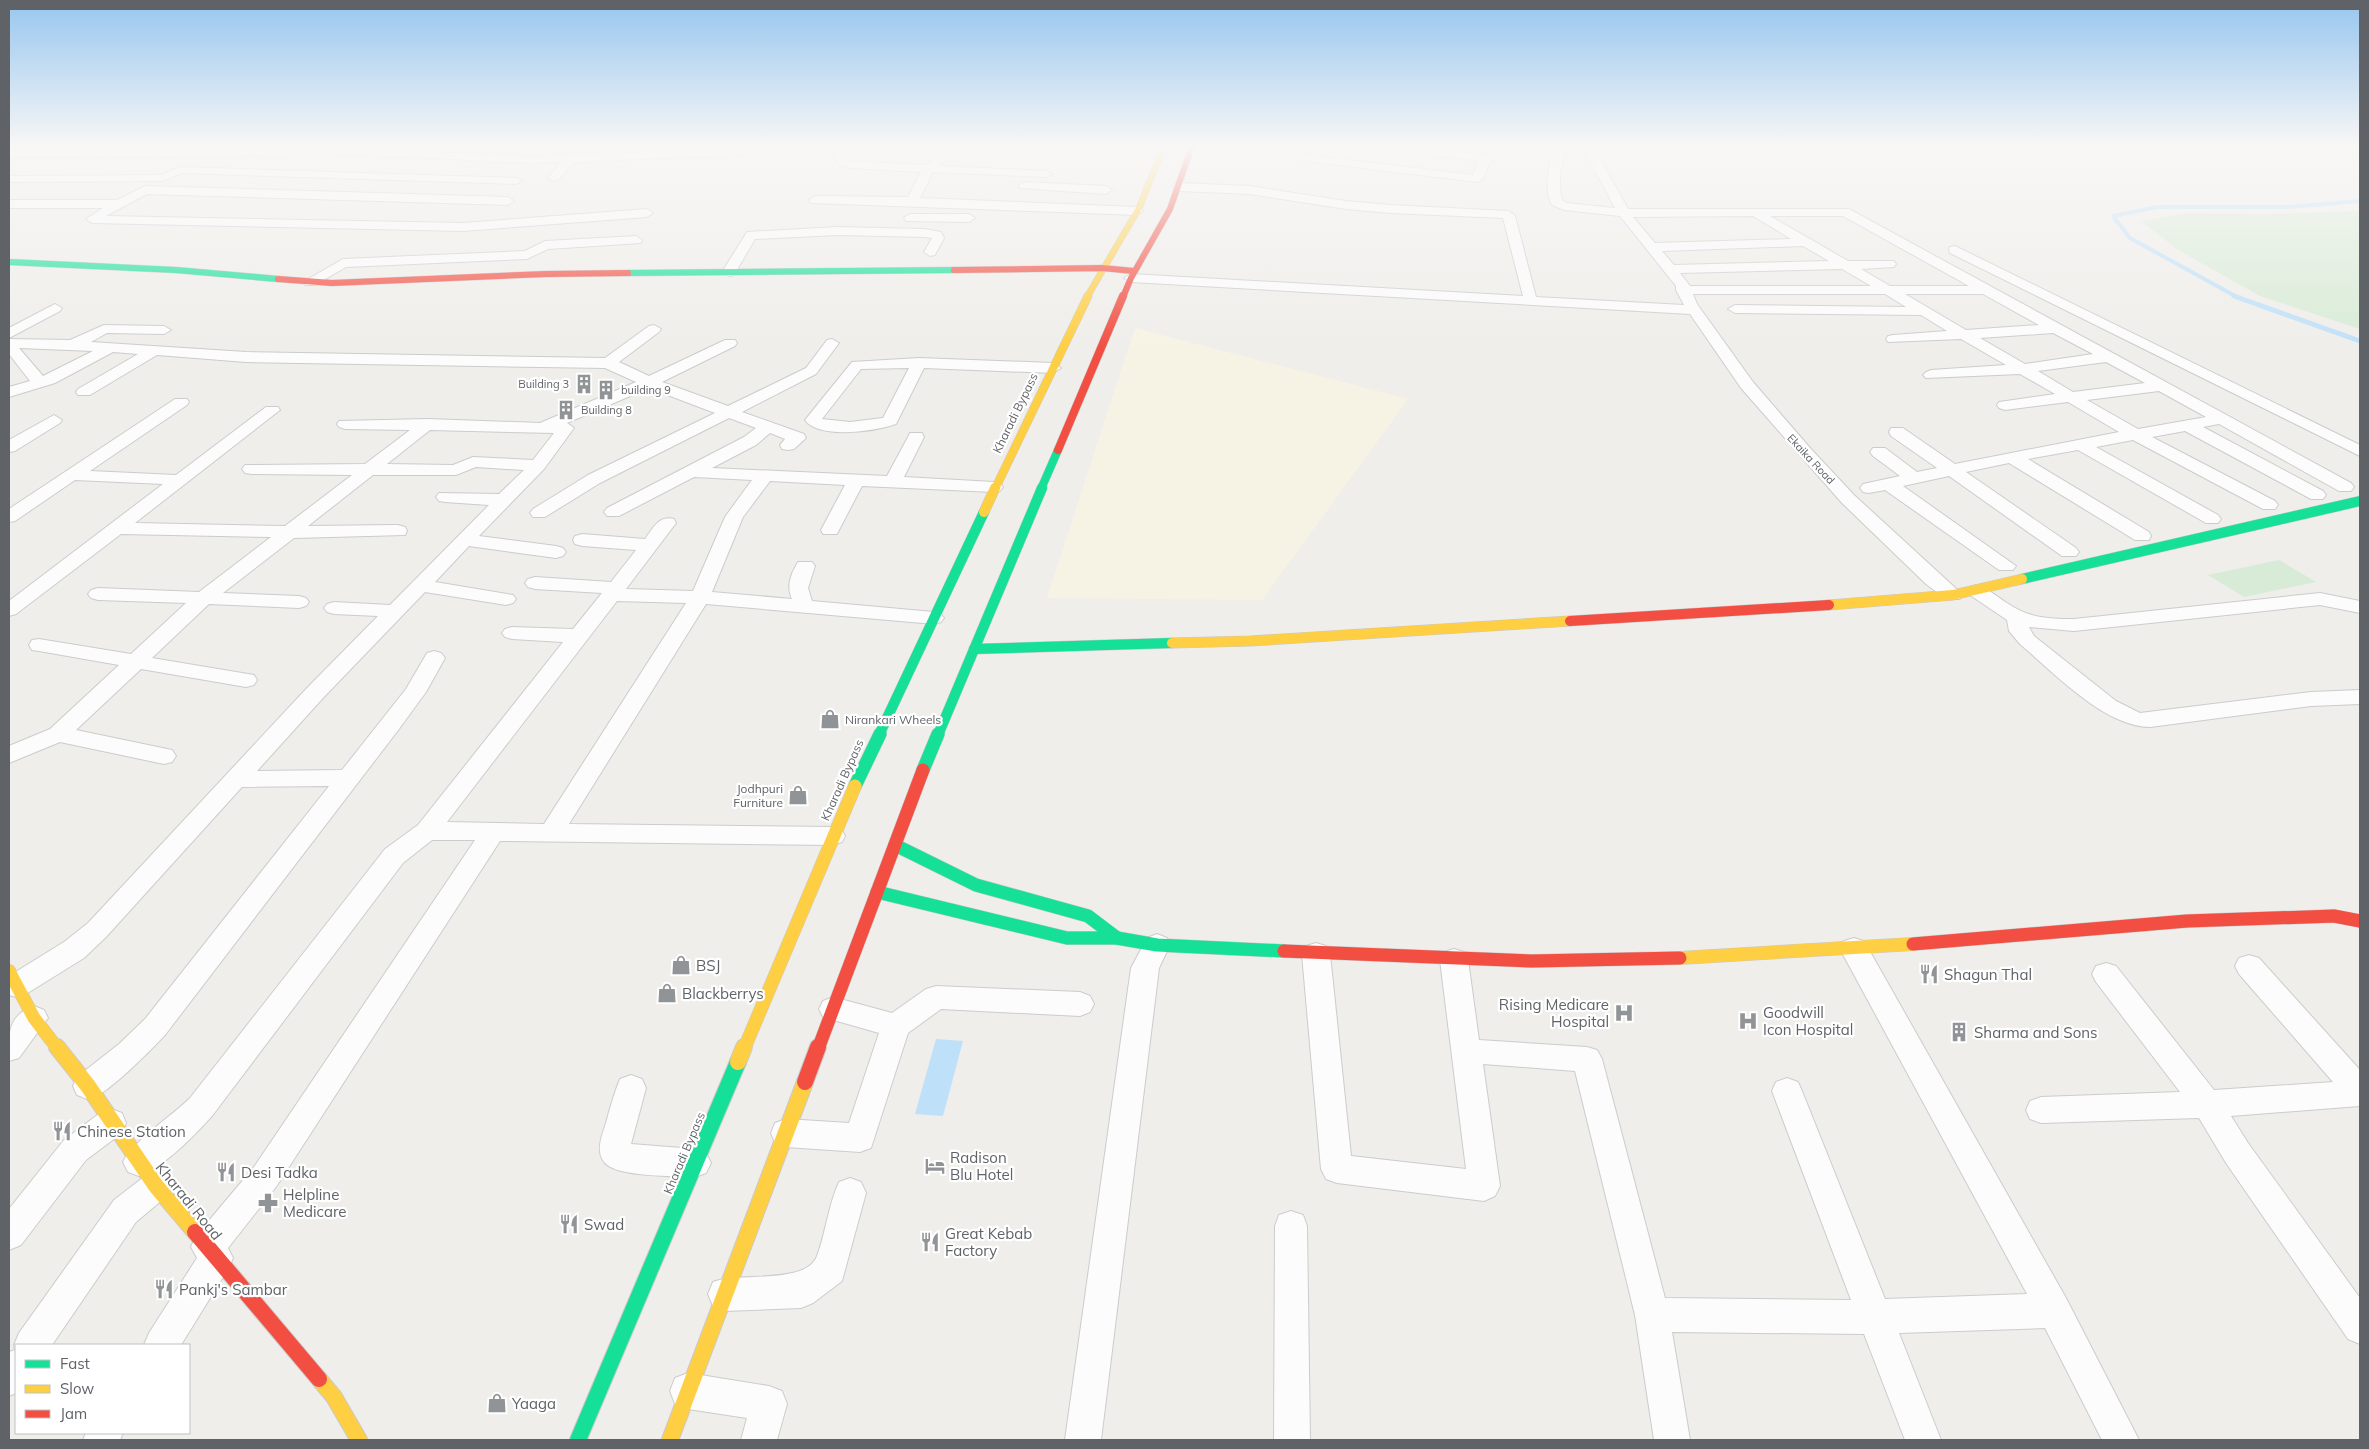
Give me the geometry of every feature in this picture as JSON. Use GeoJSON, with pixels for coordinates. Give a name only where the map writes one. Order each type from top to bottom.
{"type":"FeatureCollection","features":[{"type":"Feature","properties":{"kind":"main road","name":"Kharadi Bypass"},"geometry":{"type":"LineString","coordinates":[[578,1440],[870,750],[934,618],[994,487],[1100,272],[1135,214]]}},
{"type":"Feature","properties":{"kind":"main road"},"geometry":{"type":"LineString","coordinates":[[670,1440],[928,756],[974,649],[985,633],[1132,275],[1167,214]]}},
{"type":"Feature","properties":{"kind":"main road"},"geometry":{"type":"LineString","coordinates":[[9,262],[176,270],[310,282],[546,274],[729,272],[1071,270],[1132,275]]}},
{"type":"Feature","properties":{"kind":"main road"},"geometry":{"type":"LineString","coordinates":[[2298,499],[2353,485]]}},
{"type":"Feature","properties":{"kind":"main road"},"geometry":{"type":"LineString","coordinates":[[974,649],[1250,641],[1893,601],[1953,595],[1977,591],[2360,501]]}},
{"type":"Feature","properties":{"kind":"main road"},"geometry":{"type":"LineString","coordinates":[[2250,510],[2274,504]]}},
{"type":"Feature","properties":{"kind":"main road"},"geometry":{"type":"LineString","coordinates":[[2194,523],[2217,518]]}},
{"type":"Feature","properties":{"kind":"main road"},"geometry":{"type":"LineString","coordinates":[[2123,540],[2146,534]]}},
{"type":"Feature","properties":{"kind":"main road"},"geometry":{"type":"LineString","coordinates":[[2051,556],[2074,551]]}},
{"type":"Feature","properties":{"kind":"main road"},"geometry":{"type":"LineString","coordinates":[[1988,570],[2011,565]]}},
{"type":"Feature","properties":{"kind":"main road"},"geometry":{"type":"LineString","coordinates":[[1915,582],[1951,577]]}},
{"type":"Feature","properties":{"kind":"main road"},"geometry":{"type":"LineString","coordinates":[[1108,633],[1235,629]]}},
{"type":"Feature","properties":{"kind":"main road"},"geometry":{"type":"LineString","coordinates":[[895,845],[976,885],[1088,916],[1117,938]]}},
{"type":"Feature","properties":{"kind":"main road"},"geometry":{"type":"LineString","coordinates":[[877,892],[1066,938],[1117,938],[1156,945],[1454,960],[1612,962],[1854,949],[2187,921],[2334,916],[2360,921]]}},
{"type":"Feature","properties":{"kind":"main road","name":"Kharadi Road"},"geometry":{"type":"LineString","coordinates":[[12,979],[34,1018],[88,1086],[111,1123],[147,1174],[334,1397],[358,1440]]}},
{"type":"Feature","properties":{"kind":"street"},"geometry":{"type":"LineString","coordinates":[[102,214],[92,219],[403,227],[463,227],[507,214]]}},
{"type":"Feature","properties":{"kind":"street"},"geometry":{"type":"LineString","coordinates":[[356,214],[495,218],[628,214]]}},
{"type":"Feature","properties":{"kind":"street"},"geometry":{"type":"LineString","coordinates":[[495,218],[498,214]]}},
{"type":"Feature","properties":{"kind":"street"},"geometry":{"type":"LineString","coordinates":[[1498,214],[1509,216],[1530,296]]}},
{"type":"Feature","properties":{"kind":"street","name":"Ekaika Road"},"geometry":{"type":"LineString","coordinates":[[1625,214],[1683,285],[1689,301],[1748,385],[1780,425],[1848,498],[1933,580],[1953,595]]}},
{"type":"Feature","properties":{"kind":"street"},"geometry":{"type":"LineString","coordinates":[[1701,214],[1738,244]]}},
{"type":"Feature","properties":{"kind":"street"},"geometry":{"type":"LineString","coordinates":[[1756,214],[2134,434],[2274,504]]}},
{"type":"Feature","properties":{"kind":"street"},"geometry":{"type":"LineString","coordinates":[[1848,214],[2221,419],[2353,485]]}},
{"type":"Feature","properties":{"kind":"street"},"geometry":{"type":"LineString","coordinates":[[910,218],[985,218]]}},
{"type":"Feature","properties":{"kind":"street"},"geometry":{"type":"LineString","coordinates":[[1011,218],[1130,223]]}},
{"type":"Feature","properties":{"kind":"street"},"geometry":{"type":"LineString","coordinates":[[729,272],[751,235],[837,231],[925,233],[937,235],[938,238],[930,252]]}},
{"type":"Feature","properties":{"kind":"street"},"geometry":{"type":"LineString","coordinates":[[310,282],[331,268],[343,263],[527,255],[535,252],[544,241],[636,240]]}},
{"type":"Feature","properties":{"kind":"street"},"geometry":{"type":"LineString","coordinates":[[1652,247],[1804,242]]}},
{"type":"Feature","properties":{"kind":"street"},"geometry":{"type":"LineString","coordinates":[[467,257],[479,243]]}},
{"type":"Feature","properties":{"kind":"street"},"geometry":{"type":"LineString","coordinates":[[404,260],[416,246]]}},
{"type":"Feature","properties":{"kind":"street"},"geometry":{"type":"LineString","coordinates":[[1954,250],[2360,451]]}},
{"type":"Feature","properties":{"kind":"street"},"geometry":{"type":"LineString","coordinates":[[1670,269],[1889,264]]}},
{"type":"Feature","properties":{"kind":"street"},"geometry":{"type":"LineString","coordinates":[[1995,270],[2013,268]]}},
{"type":"Feature","properties":{"kind":"street"},"geometry":{"type":"LineString","coordinates":[[1132,275],[1530,296],[1689,301],[1885,289],[1985,290]]}},
{"type":"Feature","properties":{"kind":"street"},"geometry":{"type":"LineString","coordinates":[[1132,275],[1689,301]]}},
{"type":"Feature","properties":{"kind":"street"},"geometry":{"type":"LineString","coordinates":[[9,334],[55,308]]}},
{"type":"Feature","properties":{"kind":"street"},"geometry":{"type":"LineString","coordinates":[[1735,309],[1924,311]]}},
{"type":"Feature","properties":{"kind":"street"},"geometry":{"type":"LineString","coordinates":[[1893,340],[2056,328]]}},
{"type":"Feature","properties":{"kind":"street"},"geometry":{"type":"LineString","coordinates":[[73,345],[104,329],[164,330]]}},
{"type":"Feature","properties":{"kind":"street"},"geometry":{"type":"LineString","coordinates":[[608,363],[654,329]]}},
{"type":"Feature","properties":{"kind":"street"},"geometry":{"type":"LineString","coordinates":[[542,428],[649,382],[730,343]]}},
{"type":"Feature","properties":{"kind":"street"},"geometry":{"type":"LineString","coordinates":[[540,513],[594,479],[811,371],[832,343]]}},
{"type":"Feature","properties":{"kind":"street"},"geometry":{"type":"LineString","coordinates":[[9,344],[73,345],[211,356],[342,360],[608,363],[649,382],[798,438],[788,445]]}},
{"type":"Feature","properties":{"kind":"street"},"geometry":{"type":"LineString","coordinates":[[9,344],[39,381],[49,380]]}},
{"type":"Feature","properties":{"kind":"street"},"geometry":{"type":"LineString","coordinates":[[9,392],[49,380],[110,348]]}},
{"type":"Feature","properties":{"kind":"street"},"geometry":{"type":"LineString","coordinates":[[84,392],[154,352]]}},
{"type":"Feature","properties":{"kind":"street"},"geometry":{"type":"LineString","coordinates":[[1931,376],[2020,368],[2108,357]]}},
{"type":"Feature","properties":{"kind":"street"},"geometry":{"type":"LineString","coordinates":[[919,363],[890,421],[871,427],[821,425],[813,420],[850,370],[857,365],[919,363],[1053,368]]}},
{"type":"Feature","properties":{"kind":"street"},"geometry":{"type":"LineString","coordinates":[[9,373],[28,367]]}},
{"type":"Feature","properties":{"kind":"street"},"geometry":{"type":"LineString","coordinates":[[2005,405],[2162,386]]}},
{"type":"Feature","properties":{"kind":"street"},"geometry":{"type":"LineString","coordinates":[[9,517],[181,402]]}},
{"type":"Feature","properties":{"kind":"street"},"geometry":{"type":"LineString","coordinates":[[9,610],[272,410]]}},
{"type":"Feature","properties":{"kind":"street"},"geometry":{"type":"LineString","coordinates":[[1869,488],[1890,485],[2012,457],[2221,419]]}},
{"type":"Feature","properties":{"kind":"street"},"geometry":{"type":"LineString","coordinates":[[9,448],[54,420]]}},
{"type":"Feature","properties":{"kind":"street"},"geometry":{"type":"LineString","coordinates":[[12,979],[74,950],[97,930],[235,779],[420,585],[538,465],[566,428],[346,424]]}},
{"type":"Feature","properties":{"kind":"street"},"geometry":{"type":"LineString","coordinates":[[9,755],[58,734],[204,598],[428,424]]}},
{"type":"Feature","properties":{"kind":"street"},"geometry":{"type":"LineString","coordinates":[[2187,425],[2317,495]]}},
{"type":"Feature","properties":{"kind":"street"},"geometry":{"type":"LineString","coordinates":[[613,512],[750,441],[768,427]]}},
{"type":"Feature","properties":{"kind":"street"},"geometry":{"type":"LineString","coordinates":[[1897,432],[1949,470],[2074,551]]}},
{"type":"Feature","properties":{"kind":"street"},"geometry":{"type":"LineString","coordinates":[[893,482],[916,437]]}},
{"type":"Feature","properties":{"kind":"street"},"geometry":{"type":"LineString","coordinates":[[2079,444],[2217,518]]}},
{"type":"Feature","properties":{"kind":"street"},"geometry":{"type":"LineString","coordinates":[[1879,452],[1914,478]]}},
{"type":"Feature","properties":{"kind":"street"},"geometry":{"type":"LineString","coordinates":[[2012,457],[2146,534]]}},
{"type":"Feature","properties":{"kind":"street"},"geometry":{"type":"LineString","coordinates":[[251,469],[371,468],[456,470],[473,462],[538,465]]}},
{"type":"Feature","properties":{"kind":"street"},"geometry":{"type":"LineString","coordinates":[[692,472],[994,487]]}},
{"type":"Feature","properties":{"kind":"street"},"geometry":{"type":"LineString","coordinates":[[72,475],[180,480]]}},
{"type":"Feature","properties":{"kind":"street"},"geometry":{"type":"LineString","coordinates":[[551,832],[700,597],[734,517],[765,476]]}},
{"type":"Feature","properties":{"kind":"street"},"geometry":{"type":"LineString","coordinates":[[830,530],[856,480]]}},
{"type":"Feature","properties":{"kind":"street"},"geometry":{"type":"LineString","coordinates":[[1890,485],[2011,565]]}},
{"type":"Feature","properties":{"kind":"street"},"geometry":{"type":"LineString","coordinates":[[445,497],[505,500]]}},
{"type":"Feature","properties":{"kind":"street"},"geometry":{"type":"LineString","coordinates":[[32,1344],[125,1211],[147,1174],[186,1123],[201,1107],[394,856],[427,831],[667,523]]}},
{"type":"Feature","properties":{"kind":"street"},"geometry":{"type":"LineString","coordinates":[[118,528],[288,532],[398,531]]}},
{"type":"Feature","properties":{"kind":"street"},"geometry":{"type":"LineString","coordinates":[[465,540],[556,552]]}},
{"type":"Feature","properties":{"kind":"street"},"geometry":{"type":"LineString","coordinates":[[582,540],[650,545]]}},
{"type":"Feature","properties":{"kind":"street"},"geometry":{"type":"LineString","coordinates":[[805,566],[797,588],[798,596],[808,608]]}},
{"type":"Feature","properties":{"kind":"street"},"geometry":{"type":"LineString","coordinates":[[535,583],[613,592],[700,597],[934,618]]}},
{"type":"Feature","properties":{"kind":"street"},"geometry":{"type":"LineString","coordinates":[[420,585],[506,599]]}},
{"type":"Feature","properties":{"kind":"street"},"geometry":{"type":"LineString","coordinates":[[1977,591],[2017,620],[2042,625],[2074,625],[2320,599],[2339,600],[2360,607]]}},
{"type":"Feature","properties":{"kind":"street"},"geometry":{"type":"LineString","coordinates":[[98,594],[299,602]]}},
{"type":"Feature","properties":{"kind":"street"},"geometry":{"type":"LineString","coordinates":[[334,608],[395,611]]}},
{"type":"Feature","properties":{"kind":"street"},"geometry":{"type":"LineString","coordinates":[[2017,620],[2019,631],[2027,640],[2108,706],[2136,720],[2150,720],[2311,699],[2360,697]]}},
{"type":"Feature","properties":{"kind":"street"},"geometry":{"type":"LineString","coordinates":[[512,633],[579,636]]}},
{"type":"Feature","properties":{"kind":"street"},"geometry":{"type":"LineString","coordinates":[[39,645],[246,680]]}},
{"type":"Feature","properties":{"kind":"street"},"geometry":{"type":"LineString","coordinates":[[88,1086],[129,1053],[155,1027],[414,692],[434,658]]}},
{"type":"Feature","properties":{"kind":"street"},"geometry":{"type":"LineString","coordinates":[[58,734],[164,756]]}},
{"type":"Feature","properties":{"kind":"street"},"geometry":{"type":"LineString","coordinates":[[235,779],[348,778]]}},
{"type":"Feature","properties":{"kind":"street"},"geometry":{"type":"LineString","coordinates":[[427,831],[833,836]]}},
{"type":"Feature","properties":{"kind":"street"},"geometry":{"type":"LineString","coordinates":[[162,1344],[212,1252],[266,1177],[494,831]]}},
{"type":"Feature","properties":{"kind":"street"},"geometry":{"type":"LineString","coordinates":[[1083,1440],[1145,968],[1156,945]]}},
{"type":"Feature","properties":{"kind":"street"},"geometry":{"type":"LineString","coordinates":[[1854,949],[2054,1310],[2121,1440]]}},
{"type":"Feature","properties":{"kind":"street"},"geometry":{"type":"LineString","coordinates":[[1316,954],[1337,1169],[1484,1186],[1454,960]]}},
{"type":"Feature","properties":{"kind":"street"},"geometry":{"type":"LineString","coordinates":[[2249,966],[2360,1092]]}},
{"type":"Feature","properties":{"kind":"street"},"geometry":{"type":"LineString","coordinates":[[2106,974],[2207,1104],[2237,1153],[2360,1328]]}},
{"type":"Feature","properties":{"kind":"street"},"geometry":{"type":"LineString","coordinates":[[786,1133],[860,1138],[896,1026],[936,997],[1080,1004]]}},
{"type":"Feature","properties":{"kind":"street"},"geometry":{"type":"LineString","coordinates":[[833,1009],[896,1026]]}},
{"type":"Feature","properties":{"kind":"street"},"geometry":{"type":"LineString","coordinates":[[9,1049],[34,1018]]}},
{"type":"Feature","properties":{"kind":"street"},"geometry":{"type":"LineString","coordinates":[[1466,1051],[1587,1059],[1652,1316],[1672,1440]]}},
{"type":"Feature","properties":{"kind":"street"},"geometry":{"type":"LineString","coordinates":[[632,1088],[616,1141],[616,1153],[622,1157],[695,1163]]}},
{"type":"Feature","properties":{"kind":"street"},"geometry":{"type":"LineString","coordinates":[[1787,1091],[1923,1440]]}},
{"type":"Feature","properties":{"kind":"street"},"geometry":{"type":"LineString","coordinates":[[2040,1110],[2207,1104],[2360,1092]]}},
{"type":"Feature","properties":{"kind":"street"},"geometry":{"type":"LineString","coordinates":[[9,1234],[74,1150],[111,1123]]}},
{"type":"Feature","properties":{"kind":"street"},"geometry":{"type":"LineString","coordinates":[[725,1294],[800,1291],[830,1269],[850,1193]]}},
{"type":"Feature","properties":{"kind":"street"},"geometry":{"type":"LineString","coordinates":[[1291,1226],[1292,1440]]}},
{"type":"Feature","properties":{"kind":"street"},"geometry":{"type":"LineString","coordinates":[[1652,1316],[1875,1317],[2054,1310]]}},
{"type":"Feature","properties":{"kind":"street"},"geometry":{"type":"LineString","coordinates":[[688,1391],[769,1404],[759,1440]]}},
{"type":"Feature","properties":{"kind":"shaded area"},"geometry":{"type":"Polygon","coordinates":[[[1135,328],[1408,399],[1262,600],[1047,598],[1135,328]]]}},
{"type":"Feature","properties":{"kind":"green space"},"geometry":{"type":"Polygon","coordinates":[[[2184,214],[2360,214],[2360,329],[2260,296],[2178,250],[2141,221],[2184,214]]]}},
{"type":"Feature","properties":{"kind":"green space"},"geometry":{"type":"Polygon","coordinates":[[[2279,560],[2316,582],[2244,597],[2208,575],[2279,560]]]}},
{"type":"Feature","properties":{"kind":"water"},"geometry":{"type":"Polygon","coordinates":[[[936,1039],[963,1041],[943,1116],[915,1114],[936,1039]]]}},
{"type":"Feature","properties":{"kind":"waterway"},"geometry":{"type":"LineString","coordinates":[[2125,214],[2113,216],[2130,238],[2237,297]]}},
{"type":"Feature","properties":{"kind":"waterway"},"geometry":{"type":"LineString","coordinates":[[2234,296],[2360,341]]}},
{"type":"Feature","properties":{"kind":"traffic: fast"},"geometry":{"type":"LineString","coordinates":[[9,262],[176,270],[278,279]]}},
{"type":"Feature","properties":{"kind":"traffic: fast"},"geometry":{"type":"LineString","coordinates":[[628,273],[954,270]]}},
{"type":"Feature","properties":{"kind":"traffic: fast"},"geometry":{"type":"LineString","coordinates":[[923,770],[1058,450]]}},
{"type":"Feature","properties":{"kind":"traffic: fast"},"geometry":{"type":"LineString","coordinates":[[2022,579],[2360,501]]}},
{"type":"Feature","properties":{"kind":"traffic: fast"},"geometry":{"type":"LineString","coordinates":[[855,786],[984,512]]}},
{"type":"Feature","properties":{"kind":"traffic: fast"},"geometry":{"type":"LineString","coordinates":[[974,649],[1172,643]]}},
{"type":"Feature","properties":{"kind":"traffic: fast"},"geometry":{"type":"LineString","coordinates":[[895,845],[976,885],[1088,916],[1117,938]]}},
{"type":"Feature","properties":{"kind":"traffic: fast"},"geometry":{"type":"LineString","coordinates":[[877,892],[1067,938],[1117,938],[1157,945],[1284,951]]}},
{"type":"Feature","properties":{"kind":"traffic: fast"},"geometry":{"type":"LineString","coordinates":[[578,1440],[738,1062]]}},
{"type":"Feature","properties":{"kind":"traffic: slow"},"geometry":{"type":"LineString","coordinates":[[984,512],[1092,287],[1136,214]]}},
{"type":"Feature","properties":{"kind":"traffic: slow"},"geometry":{"type":"LineString","coordinates":[[1829,605],[1953,595],[2022,579]]}},
{"type":"Feature","properties":{"kind":"traffic: slow"},"geometry":{"type":"LineString","coordinates":[[1172,643],[1250,641],[1570,621]]}},
{"type":"Feature","properties":{"kind":"traffic: slow"},"geometry":{"type":"LineString","coordinates":[[738,1062],[855,786]]}},
{"type":"Feature","properties":{"kind":"traffic: slow"},"geometry":{"type":"LineString","coordinates":[[1680,958],[1913,944]]}},
{"type":"Feature","properties":{"kind":"traffic: slow"},"geometry":{"type":"LineString","coordinates":[[9,971],[34,1018],[88,1086],[156,1186],[195,1232]]}},
{"type":"Feature","properties":{"kind":"traffic: slow"},"geometry":{"type":"LineString","coordinates":[[670,1440],[805,1082]]}},
{"type":"Feature","properties":{"kind":"traffic: slow"},"geometry":{"type":"LineString","coordinates":[[319,1379],[334,1397],[359,1440]]}},
{"type":"Feature","properties":{"kind":"traffic: jam"},"geometry":{"type":"LineString","coordinates":[[1058,450],[1131,278],[1167,214]]}},
{"type":"Feature","properties":{"kind":"traffic: jam"},"geometry":{"type":"LineString","coordinates":[[954,270],[1102,268],[1134,271]]}},
{"type":"Feature","properties":{"kind":"traffic: jam"},"geometry":{"type":"LineString","coordinates":[[278,279],[332,283],[546,274],[628,273]]}},
{"type":"Feature","properties":{"kind":"traffic: jam"},"geometry":{"type":"LineString","coordinates":[[1570,621],[1829,605]]}},
{"type":"Feature","properties":{"kind":"traffic: jam"},"geometry":{"type":"LineString","coordinates":[[805,1082],[923,770]]}},
{"type":"Feature","properties":{"kind":"traffic: jam"},"geometry":{"type":"LineString","coordinates":[[1913,944],[2187,921],[2334,916],[2360,921]]}},
{"type":"Feature","properties":{"kind":"traffic: jam"},"geometry":{"type":"LineString","coordinates":[[1284,951],[1532,961],[1680,958]]}},
{"type":"Feature","properties":{"kind":"traffic: jam"},"geometry":{"type":"LineString","coordinates":[[195,1232],[319,1379]]}},
{"type":"Feature","properties":{"kind":"place","name":"Building 3"},"geometry":{"type":"Point","coordinates":[584,384]}},
{"type":"Feature","properties":{"kind":"place","name":"building 9"},"geometry":{"type":"Point","coordinates":[606,390]}},
{"type":"Feature","properties":{"kind":"place","name":"Building 8"},"geometry":{"type":"Point","coordinates":[566,410]}},
{"type":"Feature","properties":{"kind":"place","name":"Nirankari Wheels"},"geometry":{"type":"Point","coordinates":[830,719]}},
{"type":"Feature","properties":{"kind":"place","name":"Jodhpuri Furniture"},"geometry":{"type":"Point","coordinates":[798,795]}},
{"type":"Feature","properties":{"kind":"place","name":"BSJ"},"geometry":{"type":"Point","coordinates":[681,965]}},
{"type":"Feature","properties":{"kind":"place","name":"Shagun Thal"},"geometry":{"type":"Point","coordinates":[1929,974]}},
{"type":"Feature","properties":{"kind":"place","name":"Blackberrys"},"geometry":{"type":"Point","coordinates":[667,993]}},
{"type":"Feature","properties":{"kind":"place","name":"Rising Medicare Hospital"},"geometry":{"type":"Point","coordinates":[1624,1013]}},
{"type":"Feature","properties":{"kind":"place","name":"Goodwill Icon Hospital"},"geometry":{"type":"Point","coordinates":[1748,1021]}},
{"type":"Feature","properties":{"kind":"place","name":"Sharma and Sons"},"geometry":{"type":"Point","coordinates":[1959,1032]}},
{"type":"Feature","properties":{"kind":"place","name":"Chinese Station"},"geometry":{"type":"Point","coordinates":[62,1131]}},
{"type":"Feature","properties":{"kind":"place","name":"Radison Blu Hotel"},"geometry":{"type":"Point","coordinates":[935,1166]}},
{"type":"Feature","properties":{"kind":"place","name":"Desi Tadka"},"geometry":{"type":"Point","coordinates":[226,1172]}},
{"type":"Feature","properties":{"kind":"place","name":"Helpline Medicare"},"geometry":{"type":"Point","coordinates":[268,1203]}},
{"type":"Feature","properties":{"kind":"place","name":"Swad"},"geometry":{"type":"Point","coordinates":[569,1224]}},
{"type":"Feature","properties":{"kind":"place","name":"Great Kebab Factory"},"geometry":{"type":"Point","coordinates":[930,1242]}},
{"type":"Feature","properties":{"kind":"place","name":"Pankj's Sambar"},"geometry":{"type":"Point","coordinates":[164,1289]}},
{"type":"Feature","properties":{"kind":"place","name":"Yaaga"},"geometry":{"type":"Point","coordinates":[497,1403]}}]}
